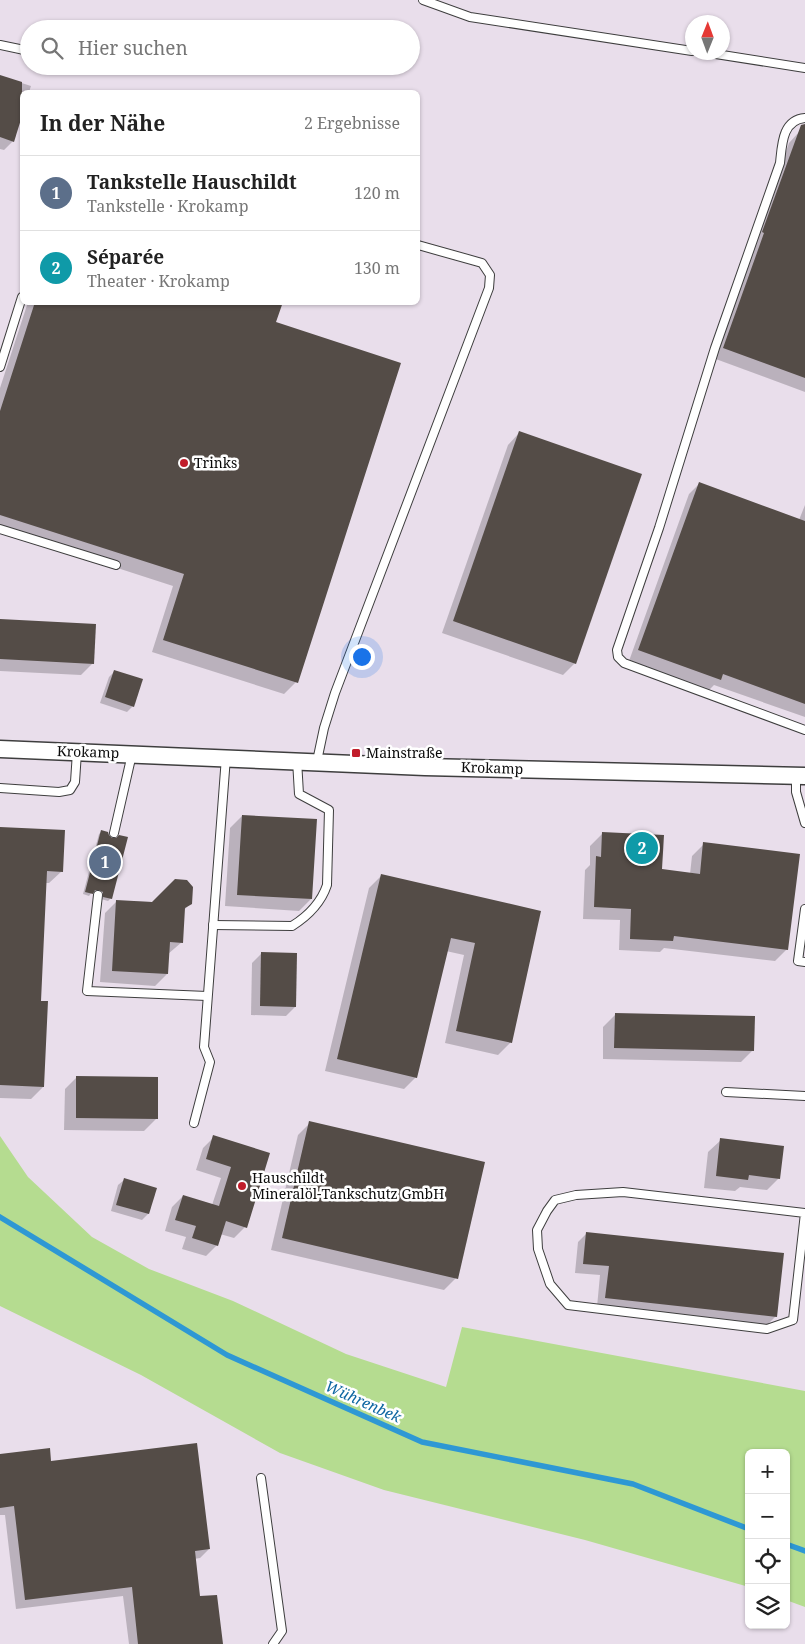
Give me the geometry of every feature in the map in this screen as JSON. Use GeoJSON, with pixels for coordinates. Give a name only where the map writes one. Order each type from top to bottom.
{"type":"FeatureCollection","features":[{"type":"Feature","properties":{"kind":"street","name":"Krokamp"},"geometry":{"type":"LineString","coordinates":[[0,749],[425,766],[801,776]]}},
{"type":"Feature","properties":{"kind":"lane"},"geometry":{"type":"LineString","coordinates":[[423,0],[470,17],[685,50]]}},
{"type":"Feature","properties":{"kind":"lane"},"geometry":{"type":"LineString","coordinates":[[0,45],[20,49]]}},
{"type":"Feature","properties":{"kind":"lane"},"geometry":{"type":"LineString","coordinates":[[730,56],[805,68]]}},
{"type":"Feature","properties":{"kind":"lane"},"geometry":{"type":"LineString","coordinates":[[805,118],[795,120],[785,132],[780,163],[715,348],[659,528],[617,650],[618,656],[624,662],[805,730]]}},
{"type":"Feature","properties":{"kind":"lane"},"geometry":{"type":"LineString","coordinates":[[317,761],[335,693],[488,288],[490,275],[482,263],[420,245]]}},
{"type":"Feature","properties":{"kind":"lane"},"geometry":{"type":"LineString","coordinates":[[0,366],[20,303]]}},
{"type":"Feature","properties":{"kind":"lane"},"geometry":{"type":"LineString","coordinates":[[0,529],[116,565]]}},
{"type":"Feature","properties":{"kind":"lane"},"geometry":{"type":"LineString","coordinates":[[0,788],[59,792],[70,790],[75,782],[77,752]]}},
{"type":"Feature","properties":{"kind":"lane"},"geometry":{"type":"LineString","coordinates":[[114,834],[132,754]]}},
{"type":"Feature","properties":{"kind":"lane"},"geometry":{"type":"LineString","coordinates":[[194,1123],[210,1062],[204,1047],[226,757]]}},
{"type":"Feature","properties":{"kind":"lane"},"geometry":{"type":"LineString","coordinates":[[213,925],[292,926],[316,906],[323,897],[327,885],[329,810],[299,794],[297,760]]}},
{"type":"Feature","properties":{"kind":"lane"},"geometry":{"type":"LineString","coordinates":[[801,776],[796,792],[805,824]]}},
{"type":"Feature","properties":{"kind":"lane"},"geometry":{"type":"LineString","coordinates":[[98,895],[87,991],[207,996]]}},
{"type":"Feature","properties":{"kind":"lane"},"geometry":{"type":"LineString","coordinates":[[805,909],[798,961],[805,962]]}},
{"type":"Feature","properties":{"kind":"lane"},"geometry":{"type":"LineString","coordinates":[[726,1092],[805,1096]]}},
{"type":"Feature","properties":{"kind":"lane"},"geometry":{"type":"LineString","coordinates":[[623,1192],[805,1214],[793,1320],[767,1329],[568,1305],[550,1284],[538,1249],[537,1230],[547,1211],[555,1200],[576,1195],[623,1192]]}},
{"type":"Feature","properties":{"kind":"lane"},"geometry":{"type":"LineString","coordinates":[[261,1478],[282,1631],[274,1644]]}},
{"type":"Feature","properties":{"kind":"shaded area"},"geometry":{"type":"Polygon","coordinates":[[[0,0],[805,0],[805,1644],[0,1644],[0,0]]]}},
{"type":"Feature","properties":{"kind":"green space"},"geometry":{"type":"Polygon","coordinates":[[[0,1136],[28,1177],[92,1237],[149,1269],[233,1301],[346,1354],[446,1387],[462,1327],[805,1391],[805,1607],[790,1601],[790,1449],[745,1449],[745,1586],[585,1540],[384,1490],[280,1453],[141,1375],[0,1306],[0,1136]]]}},
{"type":"Feature","properties":{"kind":"building"},"geometry":{"type":"Polygon","coordinates":[[[0,75],[22,82],[22,90],[20,90],[20,122],[14,142],[0,137],[0,75]]]}},
{"type":"Feature","properties":{"kind":"building"},"geometry":{"type":"Polygon","coordinates":[[[805,124],[805,378],[723,348],[801,125],[805,124]]]}},
{"type":"Feature","properties":{"kind":"building","name":"Trinks"},"geometry":{"type":"Polygon","coordinates":[[[34,305],[282,305],[276,322],[401,363],[298,683],[163,640],[184,574],[0,515],[0,411],[34,305]]]}},
{"type":"Feature","properties":{"kind":"building"},"geometry":{"type":"Polygon","coordinates":[[[519,431],[642,474],[576,664],[453,621],[519,431]]]}},
{"type":"Feature","properties":{"kind":"building"},"geometry":{"type":"Polygon","coordinates":[[[699,482],[805,521],[805,704],[723,674],[721,680],[638,650],[699,482]]]}},
{"type":"Feature","properties":{"kind":"building"},"geometry":{"type":"Polygon","coordinates":[[[0,619],[96,624],[94,664],[0,659],[0,619]]]}},
{"type":"Feature","properties":{"kind":"building"},"geometry":{"type":"Polygon","coordinates":[[[114,670],[143,679],[134,707],[105,697],[114,670]]]}},
{"type":"Feature","properties":{"kind":"building"},"geometry":{"type":"Polygon","coordinates":[[[242,815],[317,819],[312,899],[237,895],[242,815]]]}},
{"type":"Feature","properties":{"kind":"building"},"geometry":{"type":"Polygon","coordinates":[[[0,827],[65,830],[63,872],[47,871],[41,1001],[48,1001],[44,1087],[0,1085],[0,827]]]}},
{"type":"Feature","properties":{"kind":"building"},"geometry":{"type":"Polygon","coordinates":[[[101,830],[108,832],[112,838],[116,838],[119,835],[128,837],[112,899],[103,897],[103,892],[99,890],[95,890],[93,894],[85,892],[101,830]]]}},
{"type":"Feature","properties":{"kind":"building"},"geometry":{"type":"Polygon","coordinates":[[[602,832],[664,835],[662,869],[700,874],[703,842],[800,854],[788,950],[674,936],[673,941],[630,939],[631,909],[594,907],[596,856],[601,857],[602,832]]]}},
{"type":"Feature","properties":{"kind":"building"},"geometry":{"type":"Polygon","coordinates":[[[381,874],[541,911],[512,1043],[456,1031],[475,943],[451,938],[417,1078],[337,1059],[381,874]]]}},
{"type":"Feature","properties":{"kind":"building"},"geometry":{"type":"Polygon","coordinates":[[[175,879],[187,880],[193,887],[192,904],[185,908],[183,943],[170,942],[168,974],[112,971],[116,900],[152,902],[175,879]]]}},
{"type":"Feature","properties":{"kind":"building"},"geometry":{"type":"Polygon","coordinates":[[[261,952],[297,953],[296,1007],[260,1006],[261,952]]]}},
{"type":"Feature","properties":{"kind":"building"},"geometry":{"type":"Polygon","coordinates":[[[615,1013],[755,1016],[754,1051],[614,1048],[615,1013]]]}},
{"type":"Feature","properties":{"kind":"building"},"geometry":{"type":"Polygon","coordinates":[[[76,1076],[158,1077],[158,1119],[76,1118],[76,1076]]]}},
{"type":"Feature","properties":{"kind":"building"},"geometry":{"type":"Polygon","coordinates":[[[309,1121],[485,1162],[458,1279],[282,1238],[309,1121]]]}},
{"type":"Feature","properties":{"kind":"building","name":"Hauschildt Mineralöl-Tankschutz GmbH"},"geometry":{"type":"Polygon","coordinates":[[[213,1135],[270,1153],[247,1228],[226,1221],[218,1246],[192,1238],[196,1226],[175,1220],[183,1195],[219,1206],[231,1167],[206,1159],[213,1135]]]}},
{"type":"Feature","properties":{"kind":"building"},"geometry":{"type":"Polygon","coordinates":[[[720,1138],[784,1146],[780,1179],[749,1175],[748,1180],[716,1176],[720,1138]]]}},
{"type":"Feature","properties":{"kind":"building"},"geometry":{"type":"Polygon","coordinates":[[[124,1178],[157,1188],[149,1214],[116,1205],[124,1178]]]}},
{"type":"Feature","properties":{"kind":"building"},"geometry":{"type":"Polygon","coordinates":[[[586,1232],[784,1253],[777,1317],[605,1298],[609,1266],[583,1264],[586,1232]]]}},
{"type":"Feature","properties":{"kind":"building"},"geometry":{"type":"Polygon","coordinates":[[[197,1443],[210,1549],[195,1551],[200,1596],[217,1595],[223,1644],[138,1644],[132,1587],[25,1600],[14,1506],[0,1508],[0,1454],[50,1448],[51,1461],[197,1443]]]}},
{"type":"Feature","properties":{"kind":"waterway","name":"Wührenbek"},"geometry":{"type":"LineString","coordinates":[[0,1217],[227,1355],[422,1442],[633,1484],[745,1527]]}},
{"type":"Feature","properties":{"kind":"waterway","name":"Wührenbek"},"geometry":{"type":"LineString","coordinates":[[790,1545],[805,1551]]}},
{"type":"Feature","properties":{"kind":"place","name":"Trinks"},"geometry":{"type":"Point","coordinates":[184,463]}},
{"type":"Feature","properties":{"kind":"place","name":"Mainstraße"},"geometry":{"type":"Point","coordinates":[356,753]}},
{"type":"Feature","properties":{"kind":"place","name":"Séparée"},"geometry":{"type":"Point","coordinates":[642,848]}},
{"type":"Feature","properties":{"kind":"place","name":"Tankstelle Hauschildt"},"geometry":{"type":"Point","coordinates":[105,862]}},
{"type":"Feature","properties":{"kind":"place","name":"Hauschildt Mineralöl-Tankschutz GmbH"},"geometry":{"type":"Point","coordinates":[242,1186]}}]}
